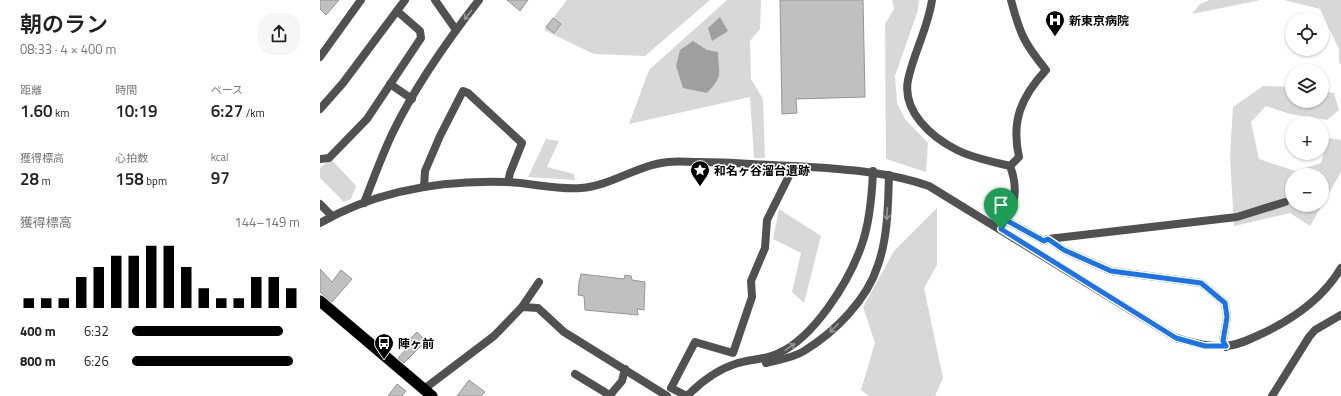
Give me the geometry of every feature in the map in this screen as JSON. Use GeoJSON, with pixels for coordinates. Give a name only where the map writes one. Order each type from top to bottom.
{"type":"FeatureCollection","features":[{"type":"Feature","properties":{"kind":"highway"},"geometry":{"type":"LineString","coordinates":[[320,301],[429,394]]}},
{"type":"Feature","properties":{"kind":"street"},"geometry":{"type":"LineString","coordinates":[[320,57],[361,0]]}},
{"type":"Feature","properties":{"kind":"street"},"geometry":{"type":"LineString","coordinates":[[320,109],[344,83],[405,0]]}},
{"type":"Feature","properties":{"kind":"street"},"geometry":{"type":"LineString","coordinates":[[434,0],[456,30]]}},
{"type":"Feature","properties":{"kind":"street"},"geometry":{"type":"LineString","coordinates":[[364,203],[392,133],[456,30],[479,0]]}},
{"type":"Feature","properties":{"kind":"street"},"geometry":{"type":"LineString","coordinates":[[932,0],[928,19],[908,80],[907,90],[912,109],[918,119],[937,138],[958,150],[1010,166]]}},
{"type":"Feature","properties":{"kind":"street"},"geometry":{"type":"LineString","coordinates":[[1010,166],[1019,157],[1016,142],[1016,118],[1034,83],[1046,70],[1029,49],[1019,32],[1011,0]]}},
{"type":"Feature","properties":{"kind":"street"},"geometry":{"type":"LineString","coordinates":[[320,159],[329,158],[367,118],[421,38],[420,31],[397,11]]}},
{"type":"Feature","properties":{"kind":"street"},"geometry":{"type":"LineString","coordinates":[[390,84],[412,99]]}},
{"type":"Feature","properties":{"kind":"street"},"geometry":{"type":"LineString","coordinates":[[424,187],[425,171],[440,136],[463,91],[468,93],[522,143],[508,182]]}},
{"type":"Feature","properties":{"kind":"street"},"geometry":{"type":"LineString","coordinates":[[320,223],[332,216],[364,203],[424,187],[466,182],[508,182],[566,190],[589,188],[644,167],[668,162],[794,166],[873,171],[929,186],[1176,338],[1205,346],[1226,346],[1246,341],[1278,326],[1314,301],[1340,274]]}},
{"type":"Feature","properties":{"kind":"street"},"geometry":{"type":"LineString","coordinates":[[794,166],[767,220],[765,248],[751,281],[752,298],[733,353],[695,342],[671,388],[687,396],[700,383],[734,364],[767,358],[785,350],[801,339],[819,321],[846,280],[862,246],[869,216],[873,171]]}},
{"type":"Feature","properties":{"kind":"street"},"geometry":{"type":"LineString","coordinates":[[1001,229],[1015,201],[1014,178],[1010,166]]}},
{"type":"Feature","properties":{"kind":"street"},"geometry":{"type":"LineString","coordinates":[[714,374],[774,361],[803,352],[830,332],[862,297],[878,266],[883,247],[886,229],[889,175]]}},
{"type":"Feature","properties":{"kind":"street"},"geometry":{"type":"LineString","coordinates":[[1006,220],[1044,241],[1048,239],[1237,217],[1285,202]]}},
{"type":"Feature","properties":{"kind":"street"},"geometry":{"type":"LineString","coordinates":[[320,204],[332,216]]}},
{"type":"Feature","properties":{"kind":"street"},"geometry":{"type":"LineString","coordinates":[[1048,239],[1064,250],[1111,271],[1201,283],[1225,303],[1227,317],[1223,341],[1226,346]]}},
{"type":"Feature","properties":{"kind":"street"},"geometry":{"type":"LineString","coordinates":[[429,394],[494,336],[522,307],[538,282]]}},
{"type":"Feature","properties":{"kind":"street"},"geometry":{"type":"LineString","coordinates":[[522,307],[538,308],[564,332],[667,396]]}},
{"type":"Feature","properties":{"kind":"street"},"geometry":{"type":"LineString","coordinates":[[1272,396],[1309,337],[1315,330],[1341,315]]}},
{"type":"Feature","properties":{"kind":"street"},"geometry":{"type":"LineString","coordinates":[[575,374],[610,395],[622,381],[625,369]]}},
{"type":"Feature","properties":{"kind":"shaded area"},"geometry":{"type":"Polygon","coordinates":[[[567,0],[710,0],[645,56],[594,54],[544,30],[567,0]]]}},
{"type":"Feature","properties":{"kind":"shaded area"},"geometry":{"type":"Polygon","coordinates":[[[727,0],[761,0],[760,29],[750,41],[751,79],[763,99],[765,158],[754,158],[750,97],[629,124],[649,70],[727,0]]]}},
{"type":"Feature","properties":{"kind":"shaded area"},"geometry":{"type":"Polygon","coordinates":[[[892,0],[919,0],[918,10],[895,76],[897,103],[905,119],[928,143],[926,172],[886,159],[885,24],[894,9],[892,0]]]}},
{"type":"Feature","properties":{"kind":"shaded area"},"geometry":{"type":"Polygon","coordinates":[[[1209,0],[1261,0],[1192,14],[1200,4],[1209,0]]]}},
{"type":"Feature","properties":{"kind":"shaded area"},"geometry":{"type":"Polygon","coordinates":[[[1284,0],[1341,0],[1341,63],[1339,64],[1339,49],[1329,28],[1329,12],[1321,12],[1320,9],[1284,0]]]}},
{"type":"Feature","properties":{"kind":"shaded area"},"geometry":{"type":"Polygon","coordinates":[[[720,17],[728,31],[712,41],[708,28],[720,17]]]}},
{"type":"Feature","properties":{"kind":"shaded area"},"geometry":{"type":"Polygon","coordinates":[[[693,41],[707,50],[718,52],[719,74],[713,87],[707,93],[683,88],[676,66],[680,50],[693,41]]]}},
{"type":"Feature","properties":{"kind":"shaded area"},"geometry":{"type":"Polygon","coordinates":[[[1263,86],[1285,87],[1285,108],[1329,108],[1329,92],[1334,93],[1339,110],[1329,118],[1329,116],[1302,116],[1290,114],[1266,106],[1251,122],[1259,159],[1286,168],[1285,212],[1318,212],[1310,226],[1290,213],[1234,226],[1230,157],[1233,107],[1263,86]]]}},
{"type":"Feature","properties":{"kind":"shaded area"},"geometry":{"type":"Polygon","coordinates":[[[1329,138],[1341,140],[1341,172],[1329,193],[1329,168],[1305,168],[1321,163],[1322,160],[1329,160],[1329,138]]]}},
{"type":"Feature","properties":{"kind":"shaded area"},"geometry":{"type":"Polygon","coordinates":[[[546,139],[559,141],[547,167],[574,174],[575,180],[528,177],[546,139]]]}},
{"type":"Feature","properties":{"kind":"shaded area"},"geometry":{"type":"Polygon","coordinates":[[[331,159],[356,186],[351,199],[344,202],[320,178],[320,168],[331,159]]]}},
{"type":"Feature","properties":{"kind":"shaded area"},"geometry":{"type":"Polygon","coordinates":[[[937,208],[937,265],[924,288],[943,378],[935,396],[869,396],[861,390],[875,343],[863,307],[894,251],[937,208]]]}},
{"type":"Feature","properties":{"kind":"shaded area"},"geometry":{"type":"Polygon","coordinates":[[[779,209],[821,236],[804,303],[792,292],[801,253],[773,239],[779,209]]]}},
{"type":"Feature","properties":{"kind":"building"},"geometry":{"type":"Polygon","coordinates":[[[320,0],[339,0],[326,15],[320,9],[320,0]]]}},
{"type":"Feature","properties":{"kind":"building"},"geometry":{"type":"Polygon","coordinates":[[[507,0],[528,0],[520,11],[507,0]]]}},
{"type":"Feature","properties":{"kind":"building"},"geometry":{"type":"Polygon","coordinates":[[[780,0],[863,0],[865,97],[796,99],[797,113],[782,114],[780,0]]]}},
{"type":"Feature","properties":{"kind":"building"},"geometry":{"type":"Polygon","coordinates":[[[553,18],[561,24],[554,33],[546,27],[553,18]]]}},
{"type":"Feature","properties":{"kind":"building"},"geometry":{"type":"Polygon","coordinates":[[[320,269],[332,282],[341,270],[352,279],[332,302],[320,292],[320,269]]]}},
{"type":"Feature","properties":{"kind":"building"},"geometry":{"type":"Polygon","coordinates":[[[581,274],[624,279],[625,275],[631,276],[632,280],[645,282],[644,310],[637,309],[638,315],[585,310],[584,296],[578,295],[581,274]]]}},
{"type":"Feature","properties":{"kind":"building"},"geometry":{"type":"Polygon","coordinates":[[[417,332],[426,341],[404,363],[398,358],[407,348],[404,345],[417,332]]]}},
{"type":"Feature","properties":{"kind":"building"},"geometry":{"type":"Polygon","coordinates":[[[469,380],[485,392],[481,396],[457,396],[469,380]]]}},
{"type":"Feature","properties":{"kind":"building"},"geometry":{"type":"Polygon","coordinates":[[[397,384],[406,391],[402,396],[388,396],[397,384]]]}},
{"type":"Feature","properties":{"kind":"place","name":"新東京病院"},"geometry":{"type":"Point","coordinates":[1055,37]}},
{"type":"Feature","properties":{"kind":"place","name":"和名ヶ谷溜台遺跡"},"geometry":{"type":"Point","coordinates":[700,187]}},
{"type":"Feature","properties":{"kind":"place","name":"陣ヶ前"},"geometry":{"type":"Point","coordinates":[384,360]}},
{"type":"Feature","properties":{"kind":"route"},"geometry":{"type":"LineString","coordinates":[[1006,220],[1044,241],[1048,239],[1064,250],[1111,271],[1201,283],[1225,303],[1227,317],[1223,341],[1226,346],[1205,346],[1176,338],[1001,229],[1006,220]]}}]}
